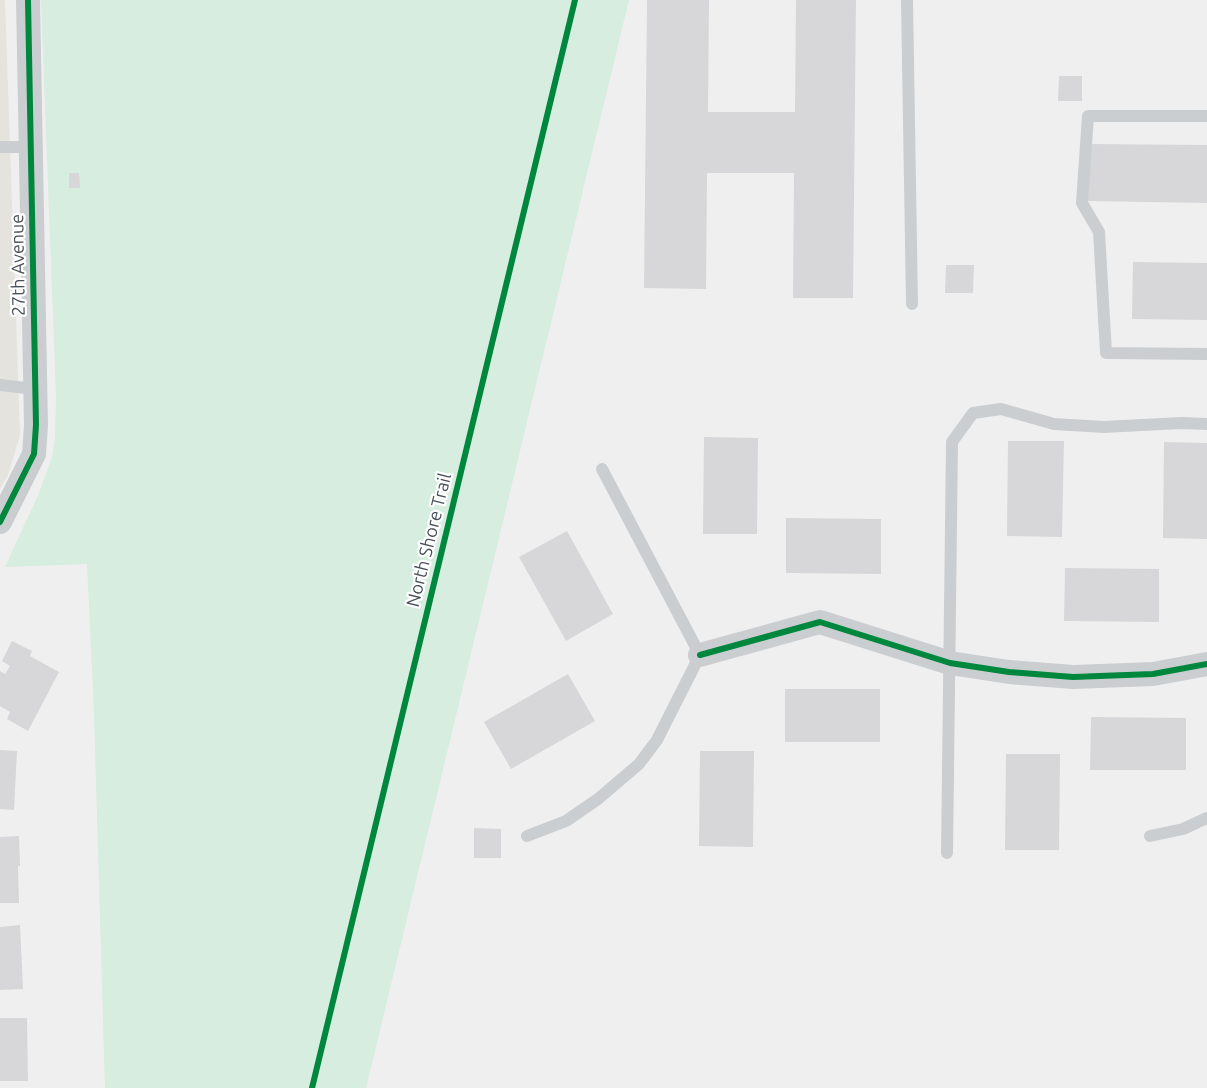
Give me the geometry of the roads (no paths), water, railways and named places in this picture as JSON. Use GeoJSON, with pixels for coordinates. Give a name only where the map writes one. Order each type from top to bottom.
{"type":"FeatureCollection","features":[{"type":"Feature","properties":{"kind":"street","name":"27th Avenue"},"geometry":{"type":"LineString","coordinates":[[0,522],[34,454],[36,425],[28,0]]}},
{"type":"Feature","properties":{"kind":"street"},"geometry":{"type":"LineString","coordinates":[[700,655],[820,622],[950,663],[1009,672],[1073,677],[1153,674],[1207,664]]}},
{"type":"Feature","properties":{"kind":"lane"},"geometry":{"type":"LineString","coordinates":[[907,0],[912,304]]}},
{"type":"Feature","properties":{"kind":"lane"},"geometry":{"type":"LineString","coordinates":[[1207,116],[1088,116],[1082,203],[1099,232],[1106,353],[1207,354]]}},
{"type":"Feature","properties":{"kind":"lane"},"geometry":{"type":"LineString","coordinates":[[0,147],[31,147]]}},
{"type":"Feature","properties":{"kind":"lane"},"geometry":{"type":"LineString","coordinates":[[0,385],[35,388]]}},
{"type":"Feature","properties":{"kind":"lane"},"geometry":{"type":"LineString","coordinates":[[947,853],[952,442],[973,413],[1001,409],[1054,424],[1104,427],[1207,424]]}},
{"type":"Feature","properties":{"kind":"lane"},"geometry":{"type":"LineString","coordinates":[[527,836],[566,821],[598,799],[639,764],[657,740],[700,655],[602,469]]}},
{"type":"Feature","properties":{"kind":"lane"},"geometry":{"type":"LineString","coordinates":[[1150,836],[1183,829],[1207,818]]}}]}
